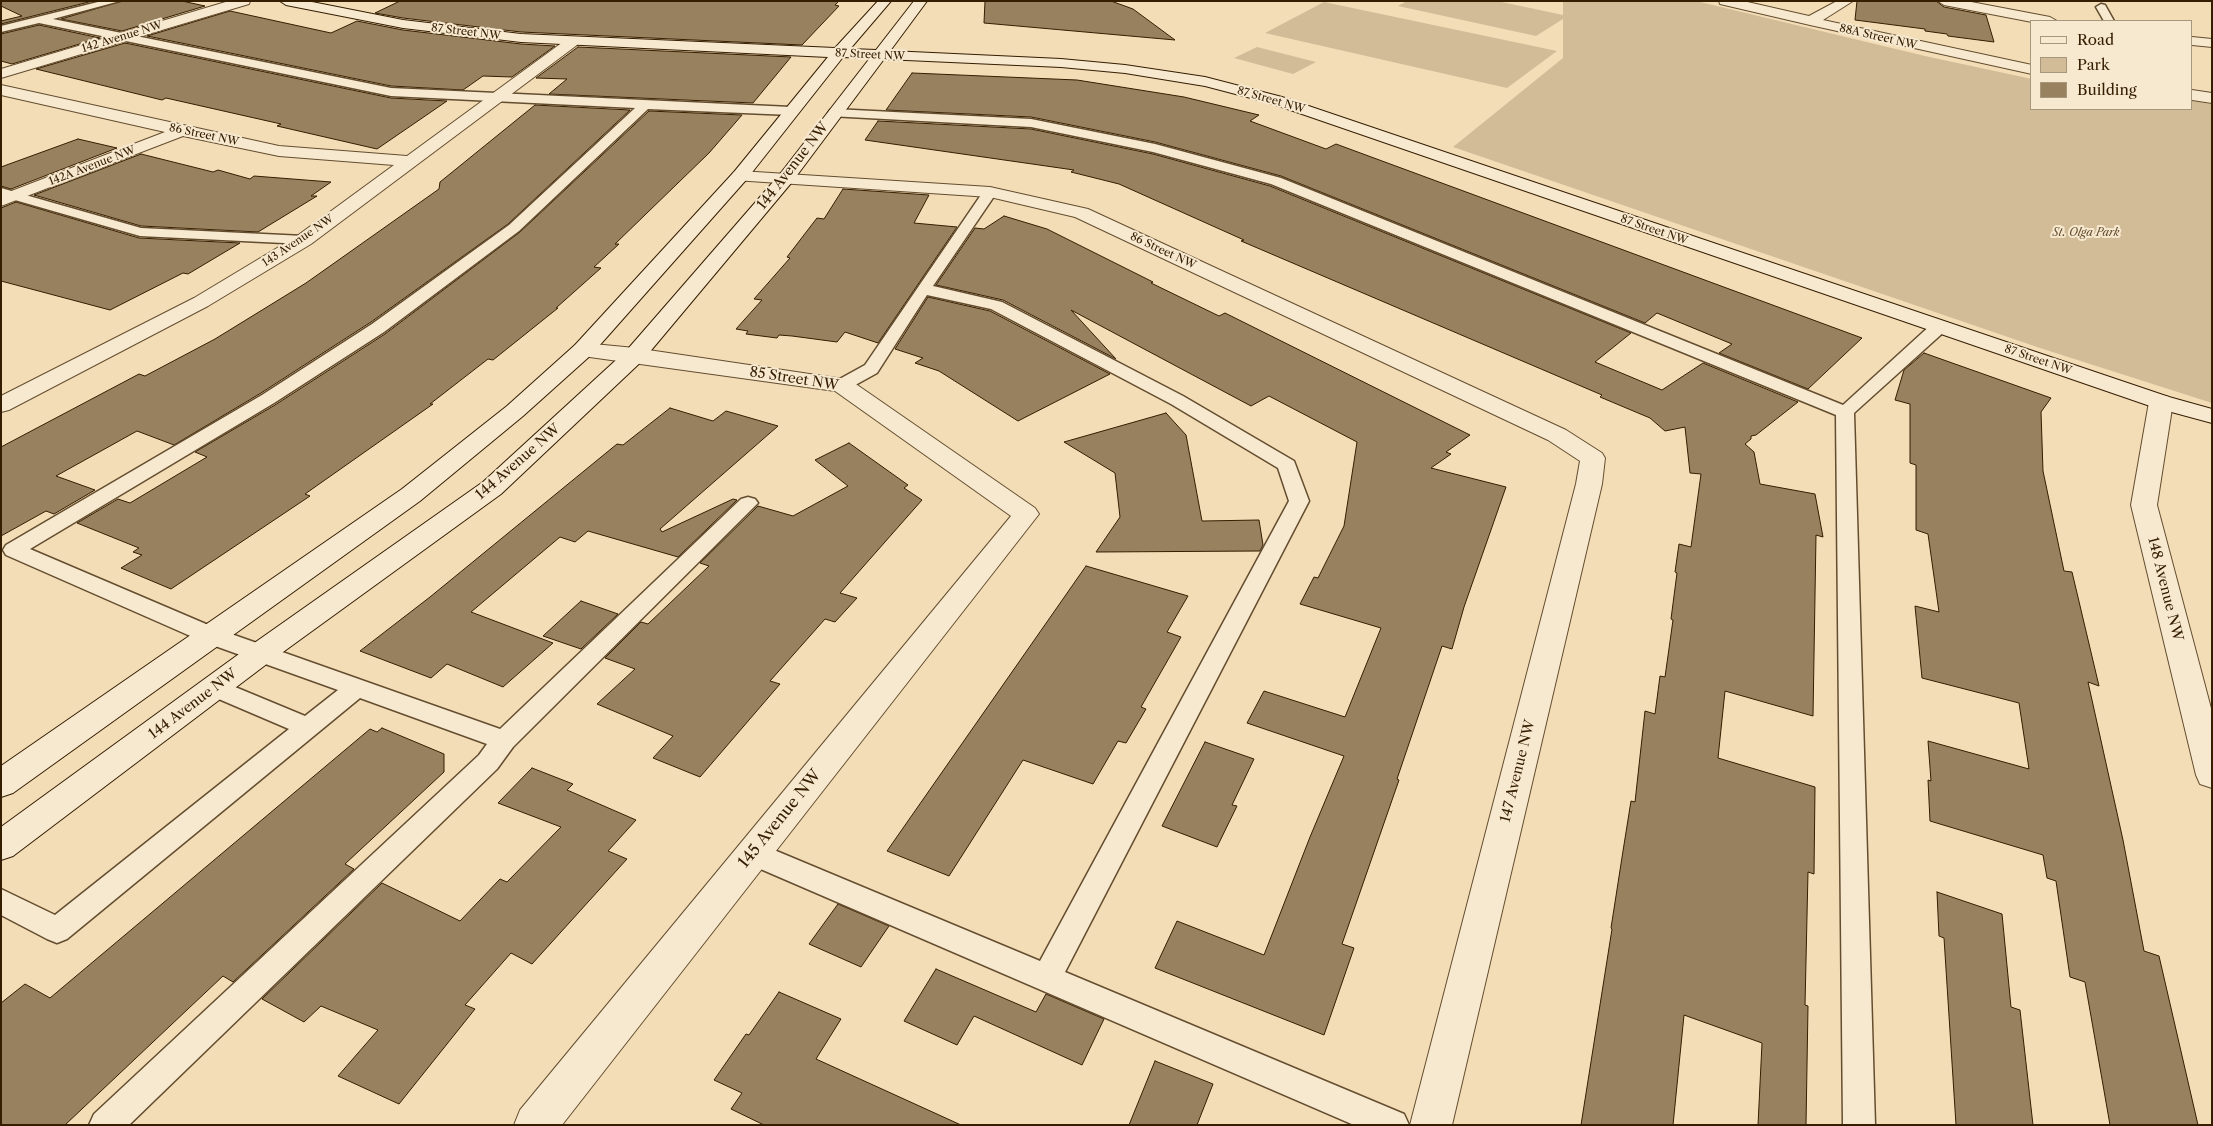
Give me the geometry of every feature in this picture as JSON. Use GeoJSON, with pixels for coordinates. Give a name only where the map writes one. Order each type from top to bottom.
{"type":"FeatureCollection","features":[{"type":"Feature","properties":{"kind":"street","name":"142 Avenue NW"},"geometry":{"type":"LineString","coordinates":[[1,74],[244,1]]}},
{"type":"Feature","properties":{"kind":"street","name":"87 Street NW"},"geometry":{"type":"LineString","coordinates":[[286,1],[430,28],[572,42],[1060,63],[1125,69],[1204,82],[1276,100],[2161,402],[2212,416]]}},
{"type":"Feature","properties":{"kind":"street"},"geometry":{"type":"LineString","coordinates":[[1,784],[411,495],[515,411],[583,350],[740,176],[839,53],[885,1]]}},
{"type":"Feature","properties":{"kind":"street","name":"144 Avenue NW"},"geometry":{"type":"LineString","coordinates":[[1,846],[261,653],[492,488],[635,355],[786,178],[921,1]]}},
{"type":"Feature","properties":{"kind":"street","name":"88A Street NW"},"geometry":{"type":"LineString","coordinates":[[1725,1],[2030,70]]}},
{"type":"Feature","properties":{"kind":"street"},"geometry":{"type":"LineString","coordinates":[[1810,21],[1847,1]]}},
{"type":"Feature","properties":{"kind":"street"},"geometry":{"type":"LineString","coordinates":[[1944,1],[2045,20]]}},
{"type":"Feature","properties":{"kind":"street"},"geometry":{"type":"LineString","coordinates":[[2193,41],[2212,43]]}},
{"type":"Feature","properties":{"kind":"street","name":"143 Avenue NW"},"geometry":{"type":"LineString","coordinates":[[1,405],[95,359],[201,302],[304,240],[572,42]]}},
{"type":"Feature","properties":{"kind":"street","name":"86 Street NW"},"geometry":{"type":"LineString","coordinates":[[1,90],[279,151],[410,161]]}},
{"type":"Feature","properties":{"kind":"street"},"geometry":{"type":"LineString","coordinates":[[2193,95],[2212,98]]}},
{"type":"Feature","properties":{"kind":"street","name":"142A Avenue NW"},"geometry":{"type":"LineString","coordinates":[[6,196],[182,131]]}},
{"type":"Feature","properties":{"kind":"street","name":"86 Street NW"},"geometry":{"type":"LineString","coordinates":[[740,176],[990,192],[1081,212],[1557,435]]}},
{"type":"Feature","properties":{"kind":"street","name":"85 Street NW"},"geometry":{"type":"LineString","coordinates":[[583,350],[635,355],[842,385],[1026,514]]}},
{"type":"Feature","properties":{"kind":"street","name":"148 Avenue NW"},"geometry":{"type":"LineString","coordinates":[[2161,402],[2144,505],[2212,775]]}},
{"type":"Feature","properties":{"kind":"street","name":"147 Avenue NW"},"geometry":{"type":"LineString","coordinates":[[1431,1125],[1589,484],[1593,458],[1557,435]]}},
{"type":"Feature","properties":{"kind":"street","name":"145 Avenue NW"},"geometry":{"type":"LineString","coordinates":[[536,1125],[752,853],[1026,514]]}},
{"type":"Feature","properties":{"kind":"lane"},"geometry":{"type":"LineString","coordinates":[[1,29],[115,1]]}},
{"type":"Feature","properties":{"kind":"lane"},"geometry":{"type":"LineString","coordinates":[[2101,7],[2108,20]]}},
{"type":"Feature","properties":{"kind":"lane"},"geometry":{"type":"LineString","coordinates":[[40,20],[391,92],[791,111]]}},
{"type":"Feature","properties":{"kind":"lane"},"geometry":{"type":"LineString","coordinates":[[7,553],[268,399],[378,328],[514,228],[645,105]]}},
{"type":"Feature","properties":{"kind":"lane"},"geometry":{"type":"LineString","coordinates":[[834,113],[1031,123],[1155,148],[1276,181],[1845,412]]}},
{"type":"Feature","properties":{"kind":"lane"},"geometry":{"type":"LineString","coordinates":[[842,385],[871,369],[990,192]]}},
{"type":"Feature","properties":{"kind":"lane"},"geometry":{"type":"LineString","coordinates":[[6,196],[140,232],[304,240]]}},
{"type":"Feature","properties":{"kind":"lane"},"geometry":{"type":"LineString","coordinates":[[923,289],[996,305],[1177,400],[1287,465],[1299,501],[1046,979]]}},
{"type":"Feature","properties":{"kind":"lane"},"geometry":{"type":"LineString","coordinates":[[1859,1125],[1845,412],[1939,327]]}},
{"type":"Feature","properties":{"kind":"lane"},"geometry":{"type":"LineString","coordinates":[[105,1125],[223,1011],[488,762],[504,740],[748,503]]}},
{"type":"Feature","properties":{"kind":"lane"},"geometry":{"type":"LineString","coordinates":[[7,553],[212,636],[504,740]]}},
{"type":"Feature","properties":{"kind":"lane"},"geometry":{"type":"LineString","coordinates":[[1,901],[57,930],[357,687]]}},
{"type":"Feature","properties":{"kind":"lane"},"geometry":{"type":"LineString","coordinates":[[215,688],[308,727]]}},
{"type":"Feature","properties":{"kind":"lane"},"geometry":{"type":"LineString","coordinates":[[752,853],[1393,1125]]}},
{"type":"Feature","properties":{"kind":"green space","name":"St. Olga Park"},"geometry":{"type":"Polygon","coordinates":[[[1407,1],[1497,1],[1563,15],[1563,1],[1696,1],[1925,56],[2030,79],[2030,110],[2193,110],[2193,101],[2212,104],[2212,403],[2040,348],[1453,147],[1563,58],[1563,19],[1536,36],[1398,6],[1407,1]]]}},
{"type":"Feature","properties":{"kind":"green space"},"geometry":{"type":"Polygon","coordinates":[[[1324,2],[1557,51],[1507,88],[1265,33],[1324,2]]]}},
{"type":"Feature","properties":{"kind":"green space"},"geometry":{"type":"Polygon","coordinates":[[[1257,47],[1316,62],[1293,74],[1234,58],[1257,47]]]}},
{"type":"Feature","properties":{"kind":"building"},"geometry":{"type":"Polygon","coordinates":[[[1,1],[93,1],[1,24],[1,21],[22,16],[1,6],[1,1]]]}},
{"type":"Feature","properties":{"kind":"building"},"geometry":{"type":"Polygon","coordinates":[[[122,1],[182,1],[205,6],[122,31],[61,19],[122,1]]]}},
{"type":"Feature","properties":{"kind":"building"},"geometry":{"type":"Polygon","coordinates":[[[400,1],[839,1],[835,5],[839,6],[802,45],[521,32],[375,13],[400,1]]]}},
{"type":"Feature","properties":{"kind":"building"},"geometry":{"type":"Polygon","coordinates":[[[985,1],[1111,1],[1133,9],[1175,40],[984,23],[985,1]]]}},
{"type":"Feature","properties":{"kind":"building"},"geometry":{"type":"Polygon","coordinates":[[[1857,1],[1936,1],[1944,7],[1986,15],[1994,42],[1948,36],[1947,34],[1925,31],[1925,29],[1855,20],[1857,1]]]}},
{"type":"Feature","properties":{"kind":"building"},"geometry":{"type":"Polygon","coordinates":[[[230,11],[331,33],[357,21],[403,30],[521,44],[555,46],[512,77],[483,76],[463,90],[391,86],[147,36],[230,11]]]}},
{"type":"Feature","properties":{"kind":"building"},"geometry":{"type":"Polygon","coordinates":[[[39,25],[100,38],[12,64],[1,61],[1,34],[39,25]]]}},
{"type":"Feature","properties":{"kind":"building"},"geometry":{"type":"Polygon","coordinates":[[[125,43],[391,98],[447,101],[377,149],[277,126],[281,124],[166,98],[162,100],[36,69],[125,43]]]}},
{"type":"Feature","properties":{"kind":"building"},"geometry":{"type":"Polygon","coordinates":[[[578,47],[791,57],[753,103],[549,94],[567,79],[536,78],[578,47]]]}},
{"type":"Feature","properties":{"kind":"building"},"geometry":{"type":"Polygon","coordinates":[[[912,73],[1077,80],[1184,97],[1259,115],[1250,121],[1326,149],[1336,144],[1862,338],[1808,389],[1719,353],[1732,344],[1657,313],[1645,323],[1281,176],[1155,142],[1031,117],[886,110],[912,73]]]}},
{"type":"Feature","properties":{"kind":"building"},"geometry":{"type":"Polygon","coordinates":[[[535,105],[630,110],[508,224],[371,322],[261,393],[174,445],[137,431],[56,476],[95,490],[54,514],[46,511],[1,536],[1,447],[139,374],[145,376],[215,339],[306,283],[439,189],[440,182],[535,105]]]}},
{"type":"Feature","properties":{"kind":"building"},"geometry":{"type":"Polygon","coordinates":[[[649,111],[742,115],[709,153],[615,244],[619,244],[594,267],[601,268],[556,308],[558,308],[493,360],[488,359],[430,404],[433,404],[305,494],[310,496],[171,589],[121,568],[142,555],[133,552],[139,548],[77,523],[118,499],[130,503],[207,457],[195,452],[275,405],[385,334],[520,232],[649,111]]]}},
{"type":"Feature","properties":{"kind":"building"},"geometry":{"type":"Polygon","coordinates":[[[878,121],[1031,129],[1153,154],[1270,186],[1631,333],[1595,362],[1662,390],[1703,363],[1798,402],[1756,435],[1751,436],[1751,439],[1745,444],[1754,452],[1760,484],[1815,494],[1823,537],[1816,535],[1813,716],[1725,691],[1718,758],[1815,787],[1814,874],[1808,872],[1805,1005],[1808,1006],[1806,1125],[1758,1125],[1762,1043],[1684,1015],[1673,1125],[1581,1125],[1631,801],[1635,802],[1645,711],[1655,714],[1660,676],[1665,677],[1673,620],[1671,619],[1679,544],[1691,547],[1701,474],[1690,473],[1685,427],[1665,431],[1650,418],[1600,397],[1602,395],[1241,241],[1244,240],[1119,184],[1071,172],[1074,170],[865,140],[878,121]]]}},
{"type":"Feature","properties":{"kind":"building"},"geometry":{"type":"Polygon","coordinates":[[[78,139],[117,148],[11,189],[1,186],[1,167],[78,139]]]}},
{"type":"Feature","properties":{"kind":"building"},"geometry":{"type":"Polygon","coordinates":[[[141,154],[213,172],[218,170],[250,179],[254,176],[331,182],[311,196],[317,196],[258,232],[141,226],[34,195],[141,154]]]}},
{"type":"Feature","properties":{"kind":"building"},"geometry":{"type":"Polygon","coordinates":[[[843,189],[929,195],[914,223],[957,227],[878,343],[845,332],[837,342],[779,335],[777,338],[746,334],[748,331],[736,329],[762,300],[754,299],[790,258],[787,257],[817,218],[824,219],[843,189]]]}},
{"type":"Feature","properties":{"kind":"building"},"geometry":{"type":"Polygon","coordinates":[[[16,202],[139,238],[240,243],[188,274],[183,273],[110,310],[1,281],[1,208],[16,202]]]}},
{"type":"Feature","properties":{"kind":"building"},"geometry":{"type":"Polygon","coordinates":[[[1004,216],[1047,229],[1153,282],[1151,283],[1219,316],[1225,313],[1470,435],[1446,452],[1451,454],[1431,468],[1506,487],[1464,607],[1452,649],[1442,646],[1397,779],[1399,780],[1342,944],[1354,948],[1324,1035],[1155,968],[1177,921],[1264,955],[1344,756],[1247,723],[1264,691],[1345,717],[1381,628],[1300,604],[1314,577],[1318,578],[1344,526],[1357,442],[1269,396],[1251,406],[1071,310],[1116,359],[1003,300],[936,285],[975,228],[984,229],[1004,216]]]}},
{"type":"Feature","properties":{"kind":"building"},"geometry":{"type":"Polygon","coordinates":[[[928,297],[990,311],[1110,374],[1018,421],[939,371],[915,363],[923,358],[895,349],[928,297]]]}},
{"type":"Feature","properties":{"kind":"building"},"geometry":{"type":"Polygon","coordinates":[[[1924,353],[2051,398],[2041,412],[2043,471],[2064,571],[2072,572],[2099,686],[2088,682],[2123,840],[2144,951],[2159,956],[2198,1125],[2110,1125],[2085,982],[2070,977],[2056,881],[2047,878],[2043,855],[1930,821],[1928,780],[1931,781],[1928,741],[2029,769],[2019,703],[1922,678],[1915,606],[1939,612],[1928,534],[1916,530],[1916,465],[1910,463],[1910,404],[1895,400],[1904,370],[1924,353]]]}},
{"type":"Feature","properties":{"kind":"building"},"geometry":{"type":"Polygon","coordinates":[[[670,408],[713,421],[726,411],[778,426],[660,529],[662,532],[733,499],[737,500],[678,557],[588,531],[575,542],[560,537],[471,612],[553,643],[503,687],[447,664],[431,678],[360,651],[430,597],[617,444],[623,445],[670,408]]]}},
{"type":"Feature","properties":{"kind":"building"},"geometry":{"type":"Polygon","coordinates":[[[1166,413],[1186,435],[1202,521],[1259,520],[1263,545],[1260,551],[1096,552],[1120,517],[1115,473],[1064,442],[1166,413]]]}},
{"type":"Feature","properties":{"kind":"building"},"geometry":{"type":"Polygon","coordinates":[[[849,443],[908,485],[904,488],[922,500],[840,593],[857,598],[835,622],[825,619],[770,681],[780,684],[700,777],[653,758],[673,736],[597,704],[635,669],[605,658],[641,622],[648,624],[709,566],[700,563],[758,506],[793,516],[848,486],[815,460],[849,443]]]}},
{"type":"Feature","properties":{"kind":"building"},"geometry":{"type":"Polygon","coordinates":[[[1086,566],[1188,596],[1167,632],[1181,637],[1141,707],[1146,709],[1126,743],[1118,741],[1093,784],[1023,760],[949,876],[887,851],[1086,566]]]}},
{"type":"Feature","properties":{"kind":"building"},"geometry":{"type":"Polygon","coordinates":[[[581,601],[618,614],[581,649],[543,636],[581,601]]]}},
{"type":"Feature","properties":{"kind":"building"},"geometry":{"type":"Polygon","coordinates":[[[382,728],[444,754],[444,772],[345,864],[354,869],[233,982],[223,976],[65,1125],[1,1125],[1,1003],[25,984],[50,998],[370,729],[377,732],[382,728]]]}},
{"type":"Feature","properties":{"kind":"building"},"geometry":{"type":"Polygon","coordinates":[[[1205,742],[1254,759],[1232,805],[1237,806],[1217,847],[1162,826],[1205,742]]]}},
{"type":"Feature","properties":{"kind":"building"},"geometry":{"type":"Polygon","coordinates":[[[532,768],[573,784],[567,790],[636,820],[608,851],[627,859],[532,964],[511,953],[465,1005],[475,1009],[399,1104],[338,1076],[378,1030],[321,1006],[304,1022],[262,999],[382,883],[460,921],[500,879],[507,882],[561,827],[498,803],[532,768]]]}},
{"type":"Feature","properties":{"kind":"building"},"geometry":{"type":"Polygon","coordinates":[[[1937,892],[2002,914],[2011,1007],[2020,1010],[2033,1125],[1956,1125],[1944,938],[1939,936],[1937,892]]]}},
{"type":"Feature","properties":{"kind":"building"},"geometry":{"type":"Polygon","coordinates":[[[838,904],[889,926],[861,967],[809,944],[838,904]]]}},
{"type":"Feature","properties":{"kind":"building"},"geometry":{"type":"Polygon","coordinates":[[[936,969],[1036,1012],[1046,994],[1104,1019],[1082,1065],[974,1016],[957,1045],[904,1021],[936,969]]]}},
{"type":"Feature","properties":{"kind":"building"},"geometry":{"type":"Polygon","coordinates":[[[779,992],[841,1019],[816,1059],[961,1125],[764,1125],[731,1109],[742,1093],[714,1080],[746,1034],[749,1035],[779,992]]]}},
{"type":"Feature","properties":{"kind":"building"},"geometry":{"type":"Polygon","coordinates":[[[1155,1061],[1213,1084],[1197,1125],[1129,1125],[1155,1061]]]}}]}
